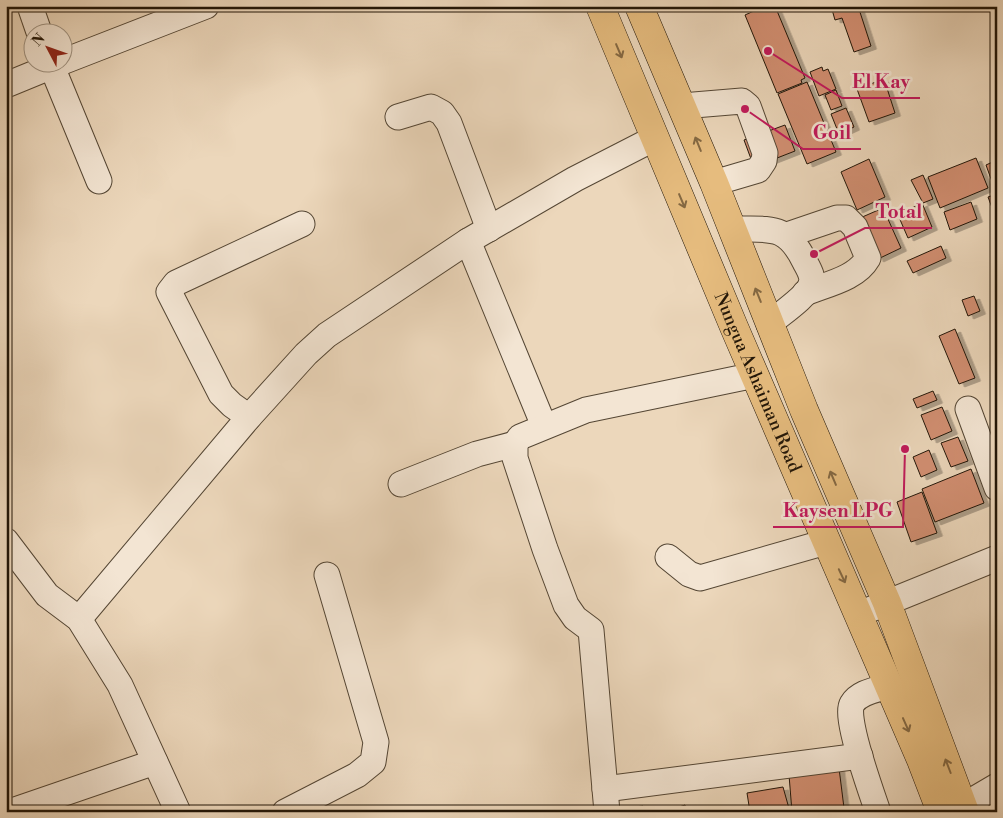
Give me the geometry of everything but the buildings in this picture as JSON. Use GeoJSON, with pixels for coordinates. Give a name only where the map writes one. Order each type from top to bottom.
{"type":"FeatureCollection","features":[{"type":"Feature","properties":{"kind":"main road","name":"Nungua Ashaiman Road"},"geometry":{"type":"LineString","coordinates":[[600,6],[755,375],[826,542],[860,614],[889,686],[956,810]]}},
{"type":"Feature","properties":{"kind":"main road","name":"Nungua Ashaiman Road"},"geometry":{"type":"LineString","coordinates":[[640,7],[714,183],[804,410],[887,603],[956,810]]}},
{"type":"Feature","properties":{"kind":"street"},"geometry":{"type":"LineString","coordinates":[[30,6],[36,22]]}},
{"type":"Feature","properties":{"kind":"street"},"geometry":{"type":"LineString","coordinates":[[72,58],[206,6]]}},
{"type":"Feature","properties":{"kind":"street"},"geometry":{"type":"LineString","coordinates":[[6,85],[38,72]]}},
{"type":"Feature","properties":{"kind":"street"},"geometry":{"type":"LineString","coordinates":[[60,72],[99,181]]}},
{"type":"Feature","properties":{"kind":"street"},"geometry":{"type":"LineString","coordinates":[[682,106],[742,100],[748,106],[765,153],[764,162],[758,170],[714,183]]}},
{"type":"Feature","properties":{"kind":"street"},"geometry":{"type":"LineString","coordinates":[[398,117],[431,107],[442,113],[449,123],[489,229]]}},
{"type":"Feature","properties":{"kind":"street"},"geometry":{"type":"LineString","coordinates":[[79,619],[249,417],[306,354],[327,335],[468,241],[575,179],[655,138]]}},
{"type":"Feature","properties":{"kind":"street"},"geometry":{"type":"LineString","coordinates":[[786,235],[836,218],[846,218],[855,227],[868,258],[855,273],[805,293]]}},
{"type":"Feature","properties":{"kind":"street"},"geometry":{"type":"LineString","coordinates":[[249,417],[232,405],[221,394],[169,292],[176,283],[302,224]]}},
{"type":"Feature","properties":{"kind":"street"},"geometry":{"type":"LineString","coordinates":[[732,229],[772,230],[786,235],[796,244],[811,274],[811,284],[805,293],[769,324]]}},
{"type":"Feature","properties":{"kind":"street"},"geometry":{"type":"LineString","coordinates":[[468,241],[544,426]]}},
{"type":"Feature","properties":{"kind":"street"},"geometry":{"type":"LineString","coordinates":[[755,375],[594,408],[544,426],[520,437],[515,444],[515,458],[559,587],[575,618],[591,630],[606,800],[860,756]]}},
{"type":"Feature","properties":{"kind":"street"},"geometry":{"type":"LineString","coordinates":[[968,409],[997,488]]}},
{"type":"Feature","properties":{"kind":"street"},"geometry":{"type":"LineString","coordinates":[[401,484],[477,454],[515,444]]}},
{"type":"Feature","properties":{"kind":"street"},"geometry":{"type":"LineString","coordinates":[[6,540],[47,595],[79,619],[120,685],[178,812]]}},
{"type":"Feature","properties":{"kind":"street"},"geometry":{"type":"LineString","coordinates":[[668,557],[679,568],[700,578],[826,542]]}},
{"type":"Feature","properties":{"kind":"street"},"geometry":{"type":"LineString","coordinates":[[860,614],[997,558]]}},
{"type":"Feature","properties":{"kind":"street"},"geometry":{"type":"LineString","coordinates":[[285,812],[357,775],[373,762],[376,742],[327,575]]}},
{"type":"Feature","properties":{"kind":"street"},"geometry":{"type":"LineString","coordinates":[[878,812],[860,756],[849,710],[853,702],[860,695],[889,686]]}},
{"type":"Feature","properties":{"kind":"street"},"geometry":{"type":"LineString","coordinates":[[9,812],[154,762]]}},
{"type":"Feature","properties":{"kind":"street"},"geometry":{"type":"LineString","coordinates":[[956,810],[997,786]]}},
{"type":"Feature","properties":{"kind":"place","name":"El Kay"},"geometry":{"type":"Point","coordinates":[768,51]}},
{"type":"Feature","properties":{"kind":"place","name":"Goil"},"geometry":{"type":"Point","coordinates":[745,109]}},
{"type":"Feature","properties":{"kind":"place","name":"Total"},"geometry":{"type":"Point","coordinates":[814,254]}},
{"type":"Feature","properties":{"kind":"place","name":"Kaysen LPG"},"geometry":{"type":"Point","coordinates":[905,449]}}]}
